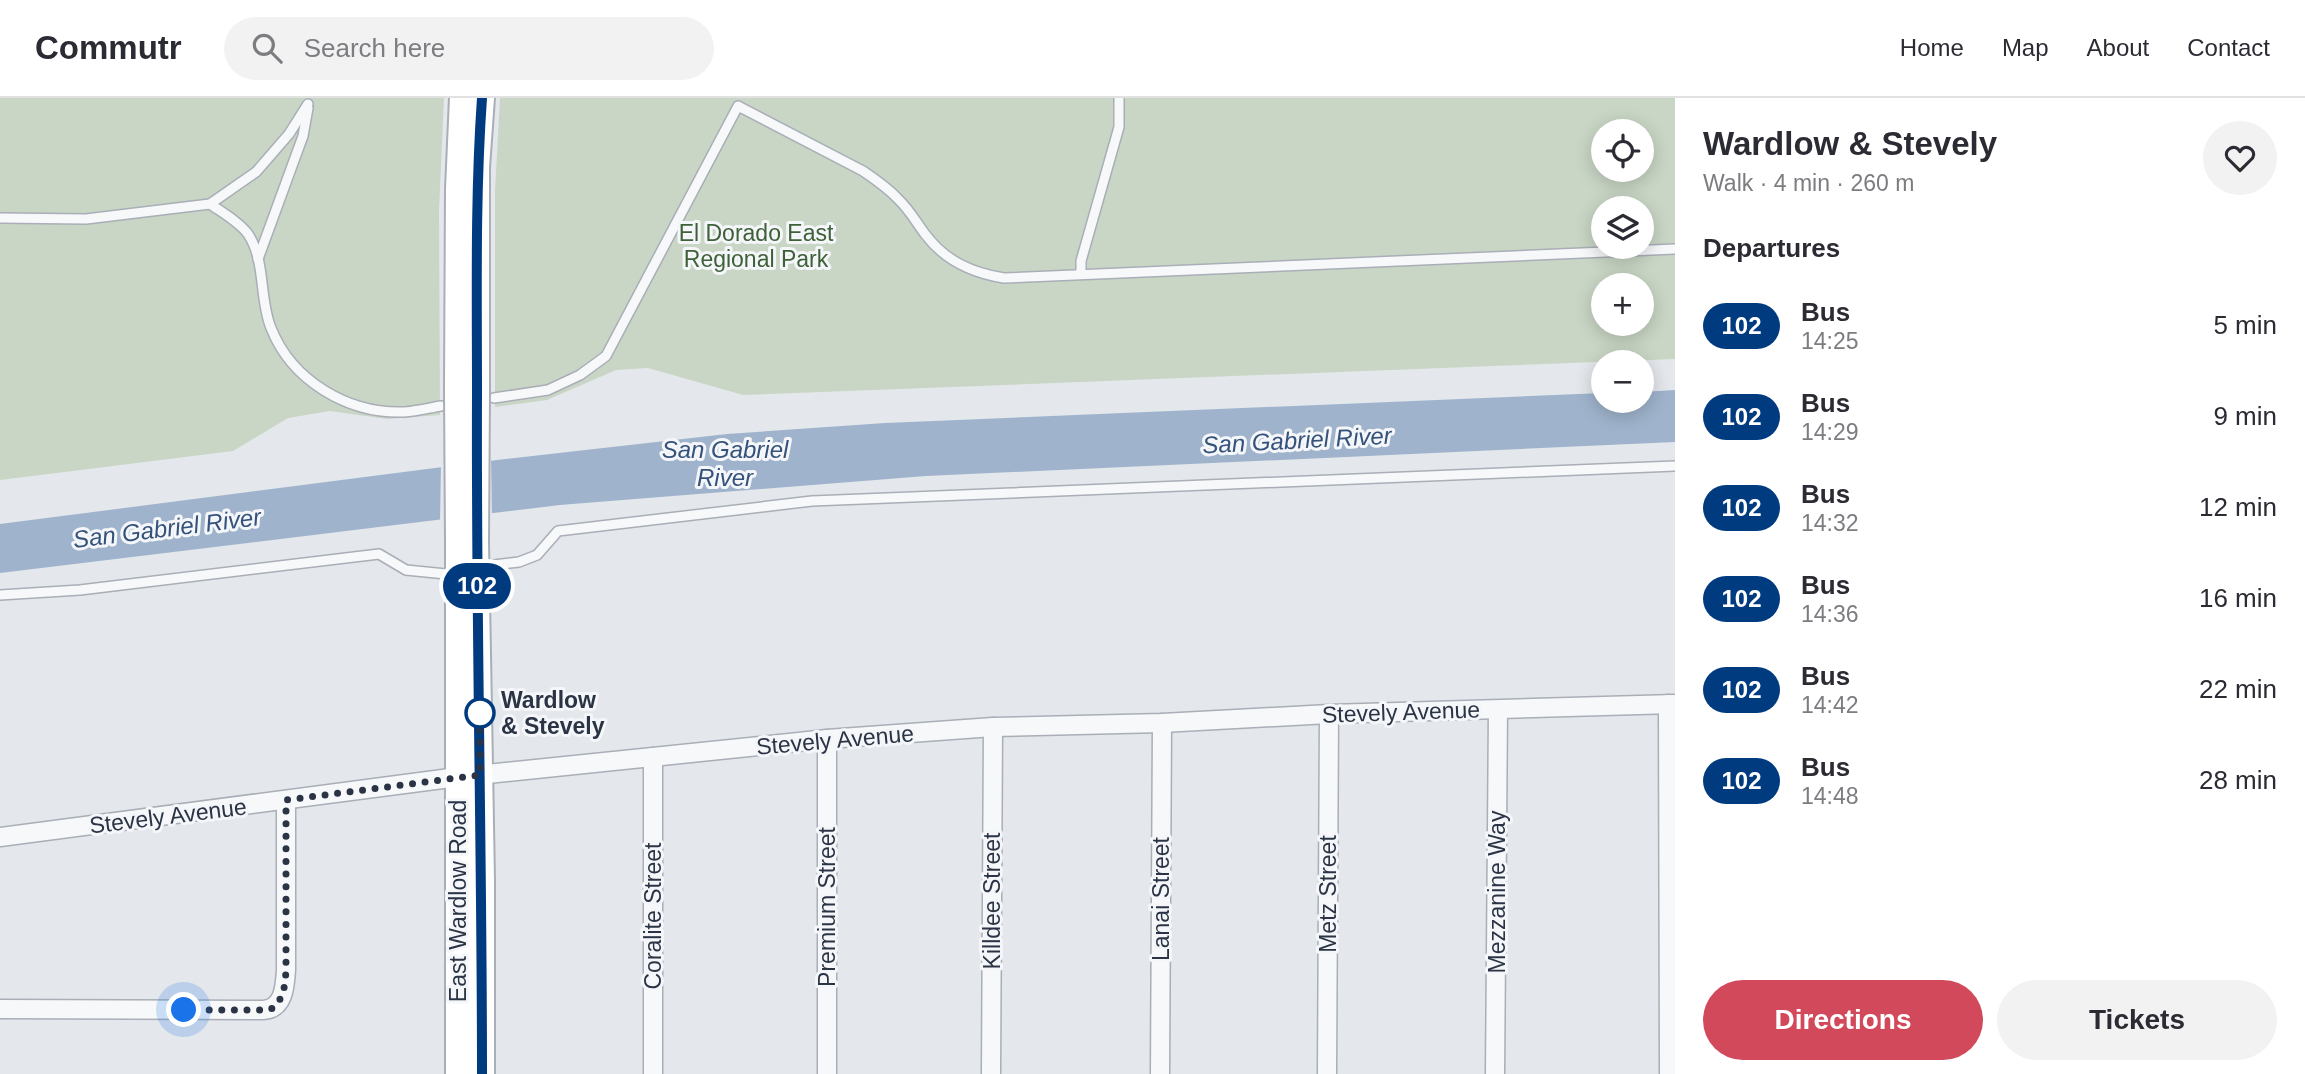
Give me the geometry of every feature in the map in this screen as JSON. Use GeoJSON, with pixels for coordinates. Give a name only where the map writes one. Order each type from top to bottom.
{"type":"FeatureCollection","features":[{"type":"Feature","properties":{"kind":"main road","name":"East Wardlow Road"},"geometry":{"type":"LineString","coordinates":[[462,98],[458,188],[467,397],[469,776],[482,1074]]}},
{"type":"Feature","properties":{"kind":"main road","name":"East Wardlow Road"},"geometry":{"type":"LineString","coordinates":[[467,397],[482,98]]}},
{"type":"Feature","properties":{"kind":"main road","name":"East Wardlow Road"},"geometry":{"type":"LineString","coordinates":[[458,1074],[469,776]]}},
{"type":"Feature","properties":{"kind":"street","name":"Stevely Avenue"},"geometry":{"type":"LineString","coordinates":[[0,837],[469,776],[827,739],[993,727],[1672,704]]}},
{"type":"Feature","properties":{"kind":"street"},"geometry":{"type":"LineString","coordinates":[[1669,1074],[1672,704]]}},
{"type":"Feature","properties":{"kind":"street","name":"Mezzanine Way"},"geometry":{"type":"LineString","coordinates":[[1496,1074],[1498,710]]}},
{"type":"Feature","properties":{"kind":"street","name":"Metz Street"},"geometry":{"type":"LineString","coordinates":[[1327,1074],[1329,714]]}},
{"type":"Feature","properties":{"kind":"street","name":"Lanai Street"},"geometry":{"type":"LineString","coordinates":[[1160,1074],[1162,723]]}},
{"type":"Feature","properties":{"kind":"street","name":"Killdee Street"},"geometry":{"type":"LineString","coordinates":[[991,1074],[993,727]]}},
{"type":"Feature","properties":{"kind":"street","name":"Premium Street"},"geometry":{"type":"LineString","coordinates":[[827,739],[827,1074]]}},
{"type":"Feature","properties":{"kind":"street","name":"Coralite Street"},"geometry":{"type":"LineString","coordinates":[[653,757],[653,1074]]}},
{"type":"Feature","properties":{"kind":"street"},"geometry":{"type":"LineString","coordinates":[[0,1009],[270,1010],[279,1004],[286,970],[286,800]]}},
{"type":"Feature","properties":{"kind":"lane"},"geometry":{"type":"LineString","coordinates":[[1082,274],[1081,261],[1119,128],[1119,98]]}},
{"type":"Feature","properties":{"kind":"lane"},"geometry":{"type":"LineString","coordinates":[[258,259],[303,136],[308,101]]}},
{"type":"Feature","properties":{"kind":"lane"},"geometry":{"type":"LineString","coordinates":[[0,218],[86,219],[210,204],[256,172],[289,134],[308,101]]}},
{"type":"Feature","properties":{"kind":"lane"},"geometry":{"type":"LineString","coordinates":[[210,204],[248,235],[258,259],[263,302],[271,330],[291,361],[311,382],[331,396],[361,407],[405,412],[467,397],[548,390],[580,374],[606,356],[740,102],[879,182],[898,198],[941,253],[959,265],[1004,278],[1675,249]]}},
{"type":"Feature","properties":{"kind":"lane"},"geometry":{"type":"LineString","coordinates":[[0,595],[80,590],[379,554],[406,570],[467,571],[519,562],[537,555],[558,531],[812,501],[1675,466]]}},
{"type":"Feature","properties":{"kind":"green space"},"geometry":{"type":"Polygon","coordinates":[[[0,98],[444,98],[439,211],[440,415],[387,419],[330,411],[288,418],[233,451],[0,480],[0,98]]]}},
{"type":"Feature","properties":{"kind":"green space","name":"El Dorado East Regional Park"},"geometry":{"type":"Polygon","coordinates":[[[500,98],[1675,98],[1675,359],[1654,360],[1654,350],[1591,350],[1591,362],[743,395],[648,368],[616,370],[547,400],[495,407],[495,191],[500,98]]]}},
{"type":"Feature","properties":{"kind":"water","name":"San Gabriel River"},"geometry":{"type":"Polygon","coordinates":[[[1675,390],[1675,442],[926,476],[560,505],[0,573],[0,524],[505,459],[727,434],[885,423],[1591,394],[1591,413],[1654,413],[1654,391],[1675,390]]]}},
{"type":"Feature","properties":{"kind":"pier"},"geometry":{"type":"Polygon","coordinates":[[[491,457],[492,517],[440,523],[441,464],[491,457]]]}},
{"type":"Feature","properties":{"kind":"bus line","name":"102"},"geometry":{"type":"LineString","coordinates":[[482,98],[477,167],[476,541],[480,691],[482,1074]]}},
{"type":"Feature","properties":{"kind":"place","name":"Wardlow & Stevely"},"geometry":{"type":"Point","coordinates":[480,713]}},
{"type":"Feature","properties":{"kind":"route"},"geometry":{"type":"LineString","coordinates":[[184,1010],[270,1010],[279,1004],[286,970],[286,800],[480,775],[480,713]]}}]}
